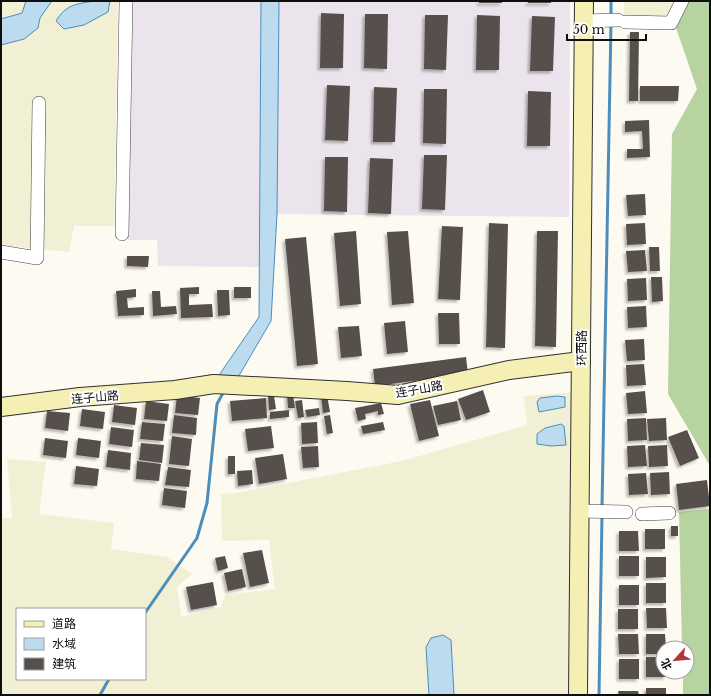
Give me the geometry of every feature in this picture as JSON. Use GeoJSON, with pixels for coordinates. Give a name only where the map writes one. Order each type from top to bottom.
{"type":"FeatureCollection","features":[{"type":"Feature","properties":{"kind":"street"},"geometry":{"type":"LineString","coordinates":[[122,234],[126,1]]}},
{"type":"Feature","properties":{"kind":"street","name":"环西路"},"geometry":{"type":"LineString","coordinates":[[578,695],[587,512],[581,361],[584,1]]}},
{"type":"Feature","properties":{"kind":"street"},"geometry":{"type":"LineString","coordinates":[[584,21],[671,23],[682,1]]}},
{"type":"Feature","properties":{"kind":"street"},"geometry":{"type":"LineString","coordinates":[[1,252],[37,258],[39,103]]}},
{"type":"Feature","properties":{"kind":"street","name":"连子山路"},"geometry":{"type":"LineString","coordinates":[[1,407],[80,397],[222,385],[398,395],[509,370],[581,361]]}},
{"type":"Feature","properties":{"kind":"street"},"geometry":{"type":"LineString","coordinates":[[587,512],[626,512]]}},
{"type":"Feature","properties":{"kind":"street"},"geometry":{"type":"LineString","coordinates":[[642,514],[669,513]]}},
{"type":"Feature","properties":{"kind":"shaded area"},"geometry":{"type":"Polygon","coordinates":[[[1,1],[118,1],[114,226],[74,226],[69,252],[1,245],[1,1]]]}},
{"type":"Feature","properties":{"kind":"shaded area"},"geometry":{"type":"Polygon","coordinates":[[[133,1],[261,1],[260,267],[158,266],[157,240],[128,240],[133,1]]]}},
{"type":"Feature","properties":{"kind":"shaded area"},"geometry":{"type":"Polygon","coordinates":[[[279,1],[570,1],[569,217],[277,214],[279,1]]]}},
{"type":"Feature","properties":{"kind":"shaded area"},"geometry":{"type":"Polygon","coordinates":[[[624,1],[686,1],[675,25],[624,18],[624,1]]]}},
{"type":"Feature","properties":{"kind":"shaded area"},"geometry":{"type":"Polygon","coordinates":[[[575,392],[571,695],[1,695],[1,518],[12,518],[7,459],[46,462],[39,514],[114,523],[111,549],[167,557],[192,574],[177,587],[181,617],[221,607],[225,595],[275,589],[269,540],[222,541],[221,494],[236,493],[402,461],[527,425],[524,396],[575,392]]]}},
{"type":"Feature","properties":{"kind":"green space"},"geometry":{"type":"Polygon","coordinates":[[[686,1],[710,1],[710,466],[668,394],[672,134],[697,89],[675,25],[686,1]]]}},
{"type":"Feature","properties":{"kind":"green space"},"geometry":{"type":"Polygon","coordinates":[[[710,509],[710,695],[683,695],[683,680],[695,680],[695,640],[682,640],[679,512],[710,509]]]}},
{"type":"Feature","properties":{"kind":"water"},"geometry":{"type":"Polygon","coordinates":[[[26,1],[52,1],[40,18],[38,28],[24,39],[1,45],[1,19],[22,13],[26,1]]]}},
{"type":"Feature","properties":{"kind":"water"},"geometry":{"type":"Polygon","coordinates":[[[95,1],[110,1],[108,12],[84,25],[64,29],[56,21],[68,8],[77,4],[95,1]]]}},
{"type":"Feature","properties":{"kind":"water"},"geometry":{"type":"Polygon","coordinates":[[[261,1],[279,1],[277,214],[271,321],[237,379],[217,378],[259,317],[261,1]]]}},
{"type":"Feature","properties":{"kind":"water"},"geometry":{"type":"Polygon","coordinates":[[[557,396],[565,397],[565,407],[539,412],[537,402],[540,398],[557,396]]]}},
{"type":"Feature","properties":{"kind":"water"},"geometry":{"type":"Polygon","coordinates":[[[561,424],[564,426],[566,445],[551,446],[537,444],[537,434],[545,428],[561,424]]]}},
{"type":"Feature","properties":{"kind":"water"},"geometry":{"type":"Polygon","coordinates":[[[443,635],[451,640],[454,695],[429,695],[426,647],[431,638],[443,635]]]}},
{"type":"Feature","properties":{"kind":"building"},"geometry":{"type":"Polygon","coordinates":[[[479,1],[502,1],[502,3],[479,3],[479,1]]]}},
{"type":"Feature","properties":{"kind":"building"},"geometry":{"type":"Polygon","coordinates":[[[528,1],[551,1],[551,3],[528,3],[528,1]]]}},
{"type":"Feature","properties":{"kind":"building"},"geometry":{"type":"Polygon","coordinates":[[[321,13],[344,14],[343,68],[320,68],[321,13]]]}},
{"type":"Feature","properties":{"kind":"building"},"geometry":{"type":"Polygon","coordinates":[[[365,14],[388,14],[387,69],[364,68],[365,14]]]}},
{"type":"Feature","properties":{"kind":"building"},"geometry":{"type":"Polygon","coordinates":[[[425,15],[448,15],[446,70],[424,69],[425,15]]]}},
{"type":"Feature","properties":{"kind":"building"},"geometry":{"type":"Polygon","coordinates":[[[477,15],[500,16],[499,70],[476,70],[477,15]]]}},
{"type":"Feature","properties":{"kind":"building"},"geometry":{"type":"Polygon","coordinates":[[[532,16],[555,17],[553,71],[530,71],[532,16]]]}},
{"type":"Feature","properties":{"kind":"building"},"geometry":{"type":"Polygon","coordinates":[[[630,32],[639,32],[638,101],[629,101],[630,32]]]}},
{"type":"Feature","properties":{"kind":"building"},"geometry":{"type":"Polygon","coordinates":[[[327,85],[350,86],[348,141],[325,140],[327,85]]]}},
{"type":"Feature","properties":{"kind":"building"},"geometry":{"type":"Polygon","coordinates":[[[640,86],[679,86],[678,101],[640,101],[640,86]]]}},
{"type":"Feature","properties":{"kind":"building"},"geometry":{"type":"Polygon","coordinates":[[[374,87],[397,88],[395,142],[373,142],[374,87]]]}},
{"type":"Feature","properties":{"kind":"building"},"geometry":{"type":"Polygon","coordinates":[[[424,89],[447,89],[446,144],[423,143],[424,89]]]}},
{"type":"Feature","properties":{"kind":"building"},"geometry":{"type":"Polygon","coordinates":[[[528,91],[551,92],[550,146],[527,146],[528,91]]]}},
{"type":"Feature","properties":{"kind":"building"},"geometry":{"type":"Polygon","coordinates":[[[649,120],[650,157],[627,158],[627,149],[643,149],[642,131],[625,132],[625,121],[649,120]]]}},
{"type":"Feature","properties":{"kind":"building"},"geometry":{"type":"Polygon","coordinates":[[[424,155],[447,155],[445,210],[422,209],[424,155]]]}},
{"type":"Feature","properties":{"kind":"building"},"geometry":{"type":"Polygon","coordinates":[[[325,157],[348,157],[347,212],[324,211],[325,157]]]}},
{"type":"Feature","properties":{"kind":"building"},"geometry":{"type":"Polygon","coordinates":[[[370,158],[393,159],[391,214],[368,213],[370,158]]]}},
{"type":"Feature","properties":{"kind":"building"},"geometry":{"type":"Polygon","coordinates":[[[645,194],[646,215],[628,216],[626,195],[645,194]]]}},
{"type":"Feature","properties":{"kind":"building"},"geometry":{"type":"Polygon","coordinates":[[[489,223],[508,224],[505,348],[486,347],[489,223]]]}},
{"type":"Feature","properties":{"kind":"building"},"geometry":{"type":"Polygon","coordinates":[[[645,223],[646,244],[627,245],[626,224],[645,223]]]}},
{"type":"Feature","properties":{"kind":"building"},"geometry":{"type":"Polygon","coordinates":[[[442,226],[463,227],[460,300],[438,299],[442,226]]]}},
{"type":"Feature","properties":{"kind":"building"},"geometry":{"type":"Polygon","coordinates":[[[356,231],[361,304],[340,306],[334,233],[356,231]]]}},
{"type":"Feature","properties":{"kind":"building"},"geometry":{"type":"Polygon","coordinates":[[[408,231],[414,303],[392,305],[387,232],[408,231]]]}},
{"type":"Feature","properties":{"kind":"building"},"geometry":{"type":"Polygon","coordinates":[[[537,231],[558,231],[556,347],[535,346],[537,231]]]}},
{"type":"Feature","properties":{"kind":"building"},"geometry":{"type":"Polygon","coordinates":[[[306,237],[318,364],[297,366],[285,239],[306,237]]]}},
{"type":"Feature","properties":{"kind":"building"},"geometry":{"type":"Polygon","coordinates":[[[649,247],[659,247],[660,271],[650,271],[649,247]]]}},
{"type":"Feature","properties":{"kind":"building"},"geometry":{"type":"Polygon","coordinates":[[[645,250],[647,271],[628,272],[626,251],[645,250]]]}},
{"type":"Feature","properties":{"kind":"building"},"geometry":{"type":"Polygon","coordinates":[[[127,256],[149,256],[148,267],[127,266],[127,256]]]}},
{"type":"Feature","properties":{"kind":"building"},"geometry":{"type":"Polygon","coordinates":[[[651,277],[662,277],[663,301],[652,302],[651,277]]]}},
{"type":"Feature","properties":{"kind":"building"},"geometry":{"type":"Polygon","coordinates":[[[646,278],[647,300],[628,301],[627,279],[646,278]]]}},
{"type":"Feature","properties":{"kind":"building"},"geometry":{"type":"Polygon","coordinates":[[[199,287],[199,294],[189,294],[189,305],[212,304],[213,317],[181,318],[180,288],[199,287]]]}},
{"type":"Feature","properties":{"kind":"building"},"geometry":{"type":"Polygon","coordinates":[[[234,287],[251,287],[251,298],[234,298],[234,287]]]}},
{"type":"Feature","properties":{"kind":"building"},"geometry":{"type":"Polygon","coordinates":[[[136,289],[136,297],[127,298],[128,308],[144,307],[144,315],[118,316],[116,291],[136,289]]]}},
{"type":"Feature","properties":{"kind":"building"},"geometry":{"type":"Polygon","coordinates":[[[217,290],[229,290],[230,315],[218,316],[217,290]]]}},
{"type":"Feature","properties":{"kind":"building"},"geometry":{"type":"Polygon","coordinates":[[[152,291],[160,291],[161,307],[176,306],[177,314],[153,316],[152,291]]]}},
{"type":"Feature","properties":{"kind":"building"},"geometry":{"type":"Polygon","coordinates":[[[646,306],[647,327],[628,328],[627,307],[646,306]]]}},
{"type":"Feature","properties":{"kind":"building"},"geometry":{"type":"Polygon","coordinates":[[[438,313],[459,313],[460,344],[439,344],[438,313]]]}},
{"type":"Feature","properties":{"kind":"building"},"geometry":{"type":"Polygon","coordinates":[[[405,321],[408,352],[387,354],[384,323],[405,321]]]}},
{"type":"Feature","properties":{"kind":"building"},"geometry":{"type":"Polygon","coordinates":[[[359,326],[362,356],[341,358],[338,327],[359,326]]]}},
{"type":"Feature","properties":{"kind":"building"},"geometry":{"type":"Polygon","coordinates":[[[644,339],[645,360],[627,361],[625,340],[644,339]]]}},
{"type":"Feature","properties":{"kind":"building"},"geometry":{"type":"Polygon","coordinates":[[[466,357],[468,374],[375,386],[373,369],[466,357]]]}},
{"type":"Feature","properties":{"kind":"building"},"geometry":{"type":"Polygon","coordinates":[[[644,364],[646,385],[627,386],[626,365],[644,364]]]}},
{"type":"Feature","properties":{"kind":"building"},"geometry":{"type":"Polygon","coordinates":[[[483,390],[490,412],[466,420],[458,399],[483,390]]]}},
{"type":"Feature","properties":{"kind":"building"},"geometry":{"type":"Polygon","coordinates":[[[645,391],[647,413],[628,414],[626,393],[645,391]]]}},
{"type":"Feature","properties":{"kind":"building"},"geometry":{"type":"Polygon","coordinates":[[[293,394],[295,408],[288,408],[287,395],[293,394]]]}},
{"type":"Feature","properties":{"kind":"building"},"geometry":{"type":"Polygon","coordinates":[[[177,395],[200,398],[198,415],[175,413],[177,395]]]}},
{"type":"Feature","properties":{"kind":"building"},"geometry":{"type":"Polygon","coordinates":[[[327,395],[330,412],[323,413],[321,396],[327,395]]]}},
{"type":"Feature","properties":{"kind":"building"},"geometry":{"type":"Polygon","coordinates":[[[268,396],[274,396],[276,409],[269,410],[268,396]]]}},
{"type":"Feature","properties":{"kind":"building"},"geometry":{"type":"Polygon","coordinates":[[[266,398],[267,418],[232,421],[230,401],[266,398]]]}},
{"type":"Feature","properties":{"kind":"building"},"geometry":{"type":"Polygon","coordinates":[[[302,400],[304,417],[298,418],[295,401],[302,400]]]}},
{"type":"Feature","properties":{"kind":"building"},"geometry":{"type":"Polygon","coordinates":[[[430,400],[439,436],[419,441],[410,404],[430,400]]]}},
{"type":"Feature","properties":{"kind":"building"},"geometry":{"type":"Polygon","coordinates":[[[146,401],[169,404],[167,421],[144,419],[146,401]]]}},
{"type":"Feature","properties":{"kind":"building"},"geometry":{"type":"Polygon","coordinates":[[[457,401],[461,420],[438,425],[433,406],[457,401]]]}},
{"type":"Feature","properties":{"kind":"building"},"geometry":{"type":"Polygon","coordinates":[[[381,403],[384,414],[378,415],[378,411],[365,414],[366,419],[358,421],[355,408],[381,403]]]}},
{"type":"Feature","properties":{"kind":"building"},"geometry":{"type":"Polygon","coordinates":[[[114,405],[137,408],[135,425],[112,422],[114,405]]]}},
{"type":"Feature","properties":{"kind":"building"},"geometry":{"type":"Polygon","coordinates":[[[319,408],[320,415],[307,417],[305,410],[319,408]]]}},
{"type":"Feature","properties":{"kind":"building"},"geometry":{"type":"Polygon","coordinates":[[[82,409],[105,412],[103,429],[80,426],[82,409]]]}},
{"type":"Feature","properties":{"kind":"building"},"geometry":{"type":"Polygon","coordinates":[[[289,410],[289,417],[270,419],[270,412],[289,410]]]}},
{"type":"Feature","properties":{"kind":"building"},"geometry":{"type":"Polygon","coordinates":[[[47,411],[70,413],[68,431],[45,428],[47,411]]]}},
{"type":"Feature","properties":{"kind":"building"},"geometry":{"type":"Polygon","coordinates":[[[174,415],[197,418],[196,435],[172,433],[174,415]]]}},
{"type":"Feature","properties":{"kind":"building"},"geometry":{"type":"Polygon","coordinates":[[[330,415],[333,433],[327,434],[324,416],[330,415]]]}},
{"type":"Feature","properties":{"kind":"building"},"geometry":{"type":"Polygon","coordinates":[[[646,418],[647,440],[628,441],[627,419],[646,418]]]}},
{"type":"Feature","properties":{"kind":"building"},"geometry":{"type":"Polygon","coordinates":[[[666,418],[667,440],[649,441],[647,419],[666,418]]]}},
{"type":"Feature","properties":{"kind":"building"},"geometry":{"type":"Polygon","coordinates":[[[142,422],[165,424],[163,441],[140,439],[142,422]]]}},
{"type":"Feature","properties":{"kind":"building"},"geometry":{"type":"Polygon","coordinates":[[[317,422],[318,443],[302,444],[301,423],[317,422]]]}},
{"type":"Feature","properties":{"kind":"building"},"geometry":{"type":"Polygon","coordinates":[[[383,422],[385,430],[363,434],[361,426],[383,422]]]}},
{"type":"Feature","properties":{"kind":"building"},"geometry":{"type":"Polygon","coordinates":[[[271,426],[274,448],[248,451],[245,429],[271,426]]]}},
{"type":"Feature","properties":{"kind":"building"},"geometry":{"type":"Polygon","coordinates":[[[111,427],[134,430],[132,447],[109,444],[111,427]]]}},
{"type":"Feature","properties":{"kind":"building"},"geometry":{"type":"Polygon","coordinates":[[[687,430],[699,458],[680,466],[668,437],[687,430]]]}},
{"type":"Feature","properties":{"kind":"building"},"geometry":{"type":"Polygon","coordinates":[[[172,436],[192,439],[189,466],[169,464],[172,436]]]}},
{"type":"Feature","properties":{"kind":"building"},"geometry":{"type":"Polygon","coordinates":[[[45,438],[68,441],[66,458],[43,455],[45,438]]]}},
{"type":"Feature","properties":{"kind":"building"},"geometry":{"type":"Polygon","coordinates":[[[78,438],[101,441],[99,458],[76,455],[78,438]]]}},
{"type":"Feature","properties":{"kind":"building"},"geometry":{"type":"Polygon","coordinates":[[[141,443],[164,445],[162,463],[139,460],[141,443]]]}},
{"type":"Feature","properties":{"kind":"building"},"geometry":{"type":"Polygon","coordinates":[[[645,445],[647,466],[628,467],[627,446],[645,445]]]}},
{"type":"Feature","properties":{"kind":"building"},"geometry":{"type":"Polygon","coordinates":[[[667,445],[668,466],[649,467],[648,446],[667,445]]]}},
{"type":"Feature","properties":{"kind":"building"},"geometry":{"type":"Polygon","coordinates":[[[318,446],[319,467],[303,468],[301,447],[318,446]]]}},
{"type":"Feature","properties":{"kind":"building"},"geometry":{"type":"Polygon","coordinates":[[[108,450],[131,453],[130,470],[106,467],[108,450]]]}},
{"type":"Feature","properties":{"kind":"building"},"geometry":{"type":"Polygon","coordinates":[[[283,454],[287,479],[259,484],[255,458],[283,454]]]}},
{"type":"Feature","properties":{"kind":"building"},"geometry":{"type":"Polygon","coordinates":[[[228,456],[235,456],[235,474],[228,474],[228,456]]]}},
{"type":"Feature","properties":{"kind":"building"},"geometry":{"type":"Polygon","coordinates":[[[137,461],[161,464],[159,481],[136,479],[137,461]]]}},
{"type":"Feature","properties":{"kind":"building"},"geometry":{"type":"Polygon","coordinates":[[[76,466],[99,469],[97,486],[74,484],[76,466]]]}},
{"type":"Feature","properties":{"kind":"building"},"geometry":{"type":"Polygon","coordinates":[[[168,467],[191,470],[189,487],[165,485],[168,467]]]}},
{"type":"Feature","properties":{"kind":"building"},"geometry":{"type":"Polygon","coordinates":[[[252,470],[253,484],[238,486],[237,471],[252,470]]]}},
{"type":"Feature","properties":{"kind":"building"},"geometry":{"type":"Polygon","coordinates":[[[669,472],[670,494],[651,495],[650,473],[669,472]]]}},
{"type":"Feature","properties":{"kind":"building"},"geometry":{"type":"Polygon","coordinates":[[[646,473],[648,494],[629,495],[628,474],[646,473]]]}},
{"type":"Feature","properties":{"kind":"building"},"geometry":{"type":"Polygon","coordinates":[[[707,480],[710,506],[679,510],[676,484],[707,480]]]}},
{"type":"Feature","properties":{"kind":"building"},"geometry":{"type":"Polygon","coordinates":[[[164,488],[187,491],[185,508],[162,505],[164,488]]]}},
{"type":"Feature","properties":{"kind":"building"},"geometry":{"type":"Polygon","coordinates":[[[671,526],[678,526],[678,536],[671,536],[671,526]]]}},
{"type":"Feature","properties":{"kind":"building"},"geometry":{"type":"Polygon","coordinates":[[[645,529],[665,529],[665,549],[645,549],[645,529]]]}},
{"type":"Feature","properties":{"kind":"building"},"geometry":{"type":"Polygon","coordinates":[[[619,531],[638,531],[639,551],[619,551],[619,531]]]}},
{"type":"Feature","properties":{"kind":"building"},"geometry":{"type":"Polygon","coordinates":[[[262,550],[269,583],[250,587],[243,553],[262,550]]]}},
{"type":"Feature","properties":{"kind":"building"},"geometry":{"type":"Polygon","coordinates":[[[225,556],[228,568],[218,571],[215,558],[225,556]]]}},
{"type":"Feature","properties":{"kind":"building"},"geometry":{"type":"Polygon","coordinates":[[[619,556],[639,556],[639,576],[619,576],[619,556]]]}},
{"type":"Feature","properties":{"kind":"building"},"geometry":{"type":"Polygon","coordinates":[[[646,557],[666,557],[666,577],[646,578],[646,557]]]}},
{"type":"Feature","properties":{"kind":"building"},"geometry":{"type":"Polygon","coordinates":[[[242,569],[246,587],[228,591],[224,573],[242,569]]]}},
{"type":"Feature","properties":{"kind":"building"},"geometry":{"type":"Polygon","coordinates":[[[213,582],[217,605],[191,610],[186,587],[213,582]]]}},
{"type":"Feature","properties":{"kind":"building"},"geometry":{"type":"Polygon","coordinates":[[[646,583],[666,583],[666,603],[646,603],[646,583]]]}},
{"type":"Feature","properties":{"kind":"building"},"geometry":{"type":"Polygon","coordinates":[[[619,585],[639,585],[639,605],[619,605],[619,585]]]}},
{"type":"Feature","properties":{"kind":"building"},"geometry":{"type":"Polygon","coordinates":[[[646,608],[666,608],[667,628],[647,628],[646,608]]]}},
{"type":"Feature","properties":{"kind":"building"},"geometry":{"type":"Polygon","coordinates":[[[618,609],[638,609],[638,629],[618,629],[618,609]]]}},
{"type":"Feature","properties":{"kind":"building"},"geometry":{"type":"Polygon","coordinates":[[[618,634],[638,634],[639,654],[619,654],[618,634]]]}},
{"type":"Feature","properties":{"kind":"building"},"geometry":{"type":"Polygon","coordinates":[[[646,634],[665,634],[665,640],[655,640],[655,654],[646,654],[646,634]]]}},
{"type":"Feature","properties":{"kind":"building"},"geometry":{"type":"Polygon","coordinates":[[[646,657],[655,657],[655,677],[646,677],[646,657]]]}},
{"type":"Feature","properties":{"kind":"building"},"geometry":{"type":"Polygon","coordinates":[[[619,659],[639,659],[639,679],[619,679],[619,659]]]}},
{"type":"Feature","properties":{"kind":"building"},"geometry":{"type":"Polygon","coordinates":[[[646,688],[666,688],[666,695],[646,695],[646,688]]]}},
{"type":"Feature","properties":{"kind":"building"},"geometry":{"type":"Polygon","coordinates":[[[618,691],[638,691],[639,695],[619,695],[618,691]]]}},
{"type":"Feature","properties":{"kind":"waterway"},"geometry":{"type":"LineString","coordinates":[[611,1],[611,17]]}},
{"type":"Feature","properties":{"kind":"waterway"},"geometry":{"type":"LineString","coordinates":[[602,507],[611,23]]}},
{"type":"Feature","properties":{"kind":"waterway"},"geometry":{"type":"LineString","coordinates":[[146,612],[197,538],[207,503],[217,404],[224,391]]}},
{"type":"Feature","properties":{"kind":"waterway"},"geometry":{"type":"LineString","coordinates":[[599,695],[602,515]]}},
{"type":"Feature","properties":{"kind":"waterway"},"geometry":{"type":"LineString","coordinates":[[100,695],[108,680]]}}]}
